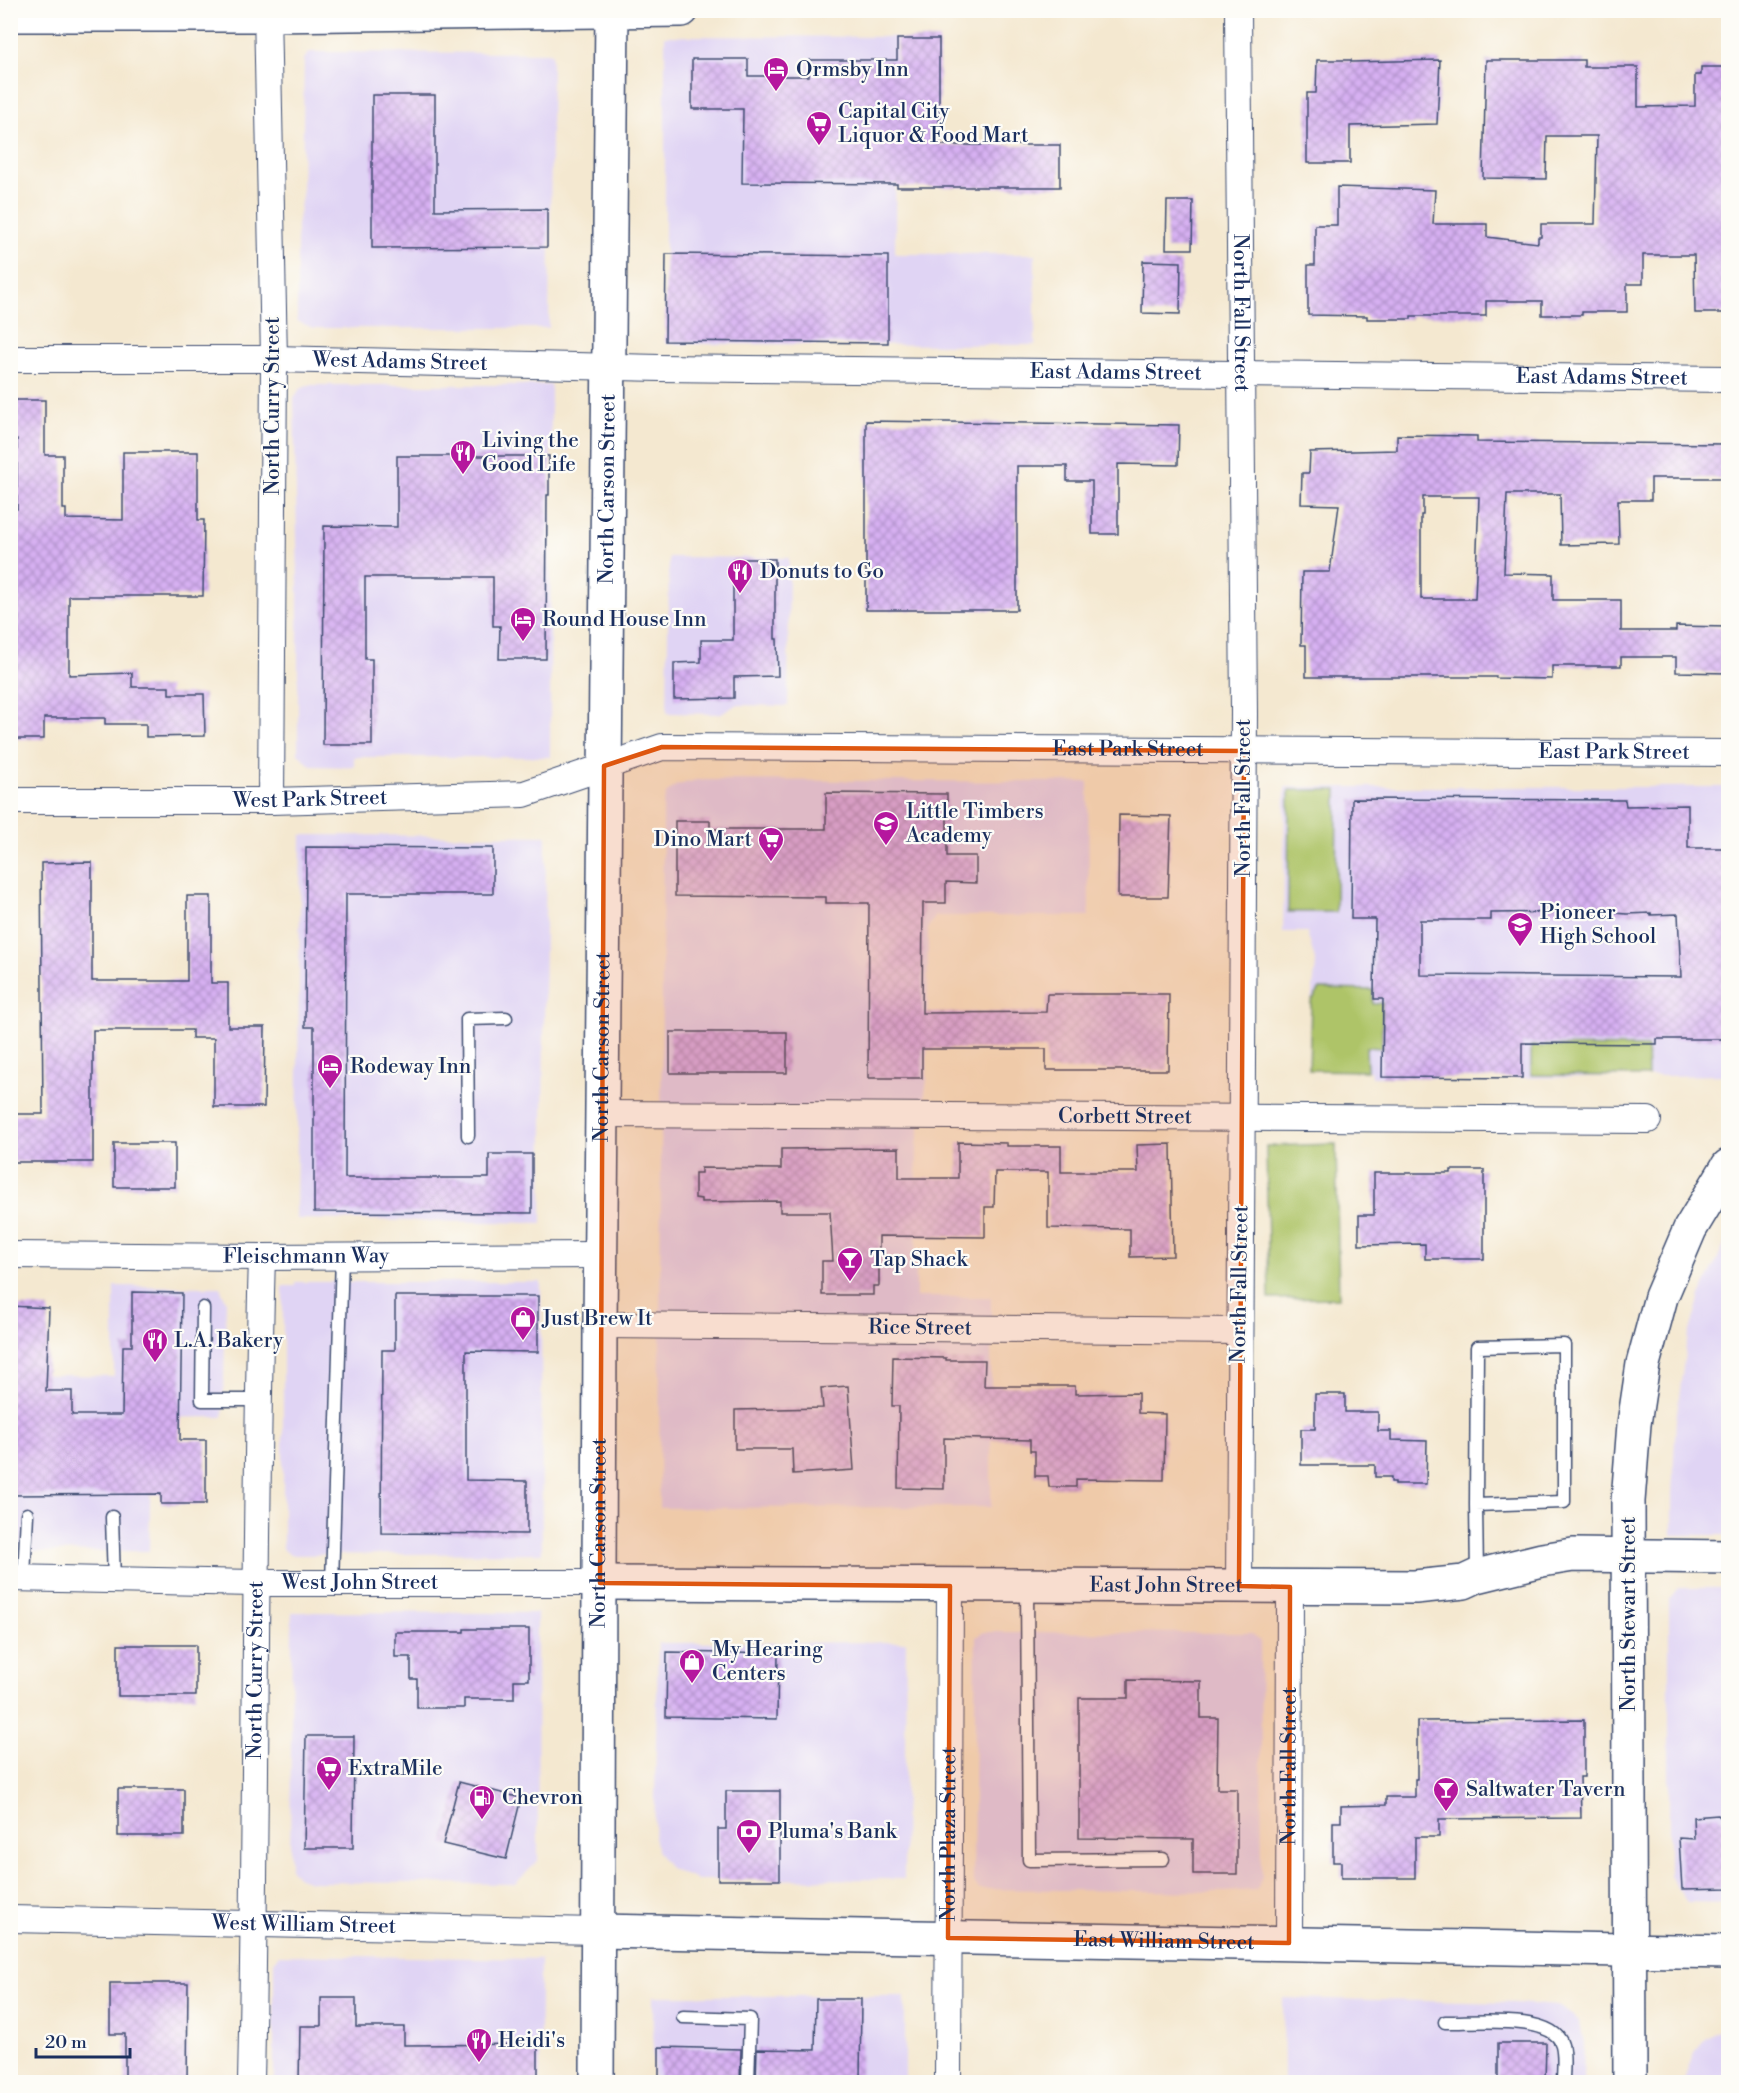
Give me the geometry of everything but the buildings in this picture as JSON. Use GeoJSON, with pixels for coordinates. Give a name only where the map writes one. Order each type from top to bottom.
{"type":"FeatureCollection","features":[{"type":"Feature","properties":{"kind":"main road"},"geometry":{"type":"LineString","coordinates":[[10,15],[682,10]]}},
{"type":"Feature","properties":{"kind":"main road","name":"North Carson Street"},"geometry":{"type":"LineString","coordinates":[[597,2082],[604,766],[612,11]]}},
{"type":"Feature","properties":{"kind":"main road","name":"North Stewart Street"},"geometry":{"type":"LineString","coordinates":[[1630,2082],[1628,1502],[1633,1435],[1643,1364],[1661,1297],[1690,1230],[1728,1166]]}},
{"type":"Feature","properties":{"kind":"main road","name":"East John Street"},"geometry":{"type":"LineString","coordinates":[[600,1583],[1415,1587],[1464,1582],[1477,1576],[1573,1555],[1728,1557]]}},
{"type":"Feature","properties":{"kind":"main road","name":"East William Street"},"geometry":{"type":"LineString","coordinates":[[598,1931],[1728,1952]]}},
{"type":"Feature","properties":{"kind":"street","name":"North Fall Street"},"geometry":{"type":"LineString","coordinates":[[1238,10],[1244,751],[1239,1586]]}},
{"type":"Feature","properties":{"kind":"street","name":"North Curry Street"},"geometry":{"type":"LineString","coordinates":[[267,13],[274,359],[271,801]]}},
{"type":"Feature","properties":{"kind":"street","name":"West Adams Street"},"geometry":{"type":"LineString","coordinates":[[10,359],[274,359],[610,367]]}},
{"type":"Feature","properties":{"kind":"street","name":"East Adams Street"},"geometry":{"type":"LineString","coordinates":[[610,367],[1728,379]]}},
{"type":"Feature","properties":{"kind":"street","name":"East Park Street"},"geometry":{"type":"LineString","coordinates":[[604,766],[662,747],[1728,753]]}},
{"type":"Feature","properties":{"kind":"street","name":"West Park Street"},"geometry":{"type":"LineString","coordinates":[[10,801],[271,801],[524,794],[604,766]]}},
{"type":"Feature","properties":{"kind":"street","name":"Corbett Street"},"geometry":{"type":"LineString","coordinates":[[603,1114],[1648,1120]]}},
{"type":"Feature","properties":{"kind":"street","name":"Fleischmann Way"},"geometry":{"type":"LineString","coordinates":[[10,1255],[262,1257],[601,1255]]}},
{"type":"Feature","properties":{"kind":"street","name":"North Curry Street"},"geometry":{"type":"LineString","coordinates":[[251,2082],[255,1583],[262,1257]]}},
{"type":"Feature","properties":{"kind":"street","name":"Rice Street"},"geometry":{"type":"LineString","coordinates":[[600,1325],[1239,1331]]}},
{"type":"Feature","properties":{"kind":"street","name":"West John Street"},"geometry":{"type":"LineString","coordinates":[[17,1578],[255,1583],[600,1583]]}},
{"type":"Feature","properties":{"kind":"street","name":"North Plaza Street"},"geometry":{"type":"LineString","coordinates":[[948,2082],[950,1586]]}},
{"type":"Feature","properties":{"kind":"street","name":"North Fall Street"},"geometry":{"type":"LineString","coordinates":[[1289,1943],[1290,1587]]}},
{"type":"Feature","properties":{"kind":"street","name":"West William Street"},"geometry":{"type":"LineString","coordinates":[[10,1919],[598,1931]]}},
{"type":"Feature","properties":{"kind":"lane"},"geometry":{"type":"LineString","coordinates":[[468,1136],[467,1019],[506,1018]]}},
{"type":"Feature","properties":{"kind":"lane"},"geometry":{"type":"LineString","coordinates":[[332,1583],[342,1256]]}},
{"type":"Feature","properties":{"kind":"lane"},"geometry":{"type":"LineString","coordinates":[[203,1308],[202,1400],[259,1400]]}},
{"type":"Feature","properties":{"kind":"lane"},"geometry":{"type":"LineString","coordinates":[[1476,1505],[1564,1502],[1564,1345],[1477,1347],[1476,1505],[1477,1576]]}},
{"type":"Feature","properties":{"kind":"lane"},"geometry":{"type":"LineString","coordinates":[[17,1578],[27,1514]]}},
{"type":"Feature","properties":{"kind":"lane"},"geometry":{"type":"LineString","coordinates":[[112,1517],[114,1581]]}},
{"type":"Feature","properties":{"kind":"lane"},"geometry":{"type":"LineString","coordinates":[[1027,1586],[1029,1860],[1163,1859]]}},
{"type":"Feature","properties":{"kind":"lane"},"geometry":{"type":"LineString","coordinates":[[683,2017],[750,2019],[748,2082]]}},
{"type":"Feature","properties":{"kind":"lane"},"geometry":{"type":"LineString","coordinates":[[1445,2022],[1523,2023],[1537,2024],[1548,2029],[1557,2036],[1562,2045],[1563,2082]]}},
{"type":"Feature","properties":{"kind":"highlighted area"},"geometry":{"type":"Polygon","coordinates":[[[662,747],[1244,751],[1239,1586],[1290,1587],[1289,1943],[948,1938],[950,1586],[600,1583],[604,766],[662,747]]]}},
{"type":"Feature","properties":{"kind":"shaded area"},"geometry":{"type":"Polygon","coordinates":[[[665,36],[896,37],[895,254],[1035,254],[1035,345],[665,344],[665,36]]]}},
{"type":"Feature","properties":{"kind":"shaded area"},"geometry":{"type":"Polygon","coordinates":[[[310,52],[552,53],[549,328],[313,328],[297,321],[297,225],[302,196],[304,60],[310,52]]]}},
{"type":"Feature","properties":{"kind":"shaded area"},"geometry":{"type":"Polygon","coordinates":[[[308,385],[551,385],[550,757],[354,757],[354,767],[311,766],[298,753],[298,587],[294,398],[299,390],[308,385]]]}},
{"type":"Feature","properties":{"kind":"shaded area"},"geometry":{"type":"Polygon","coordinates":[[[669,557],[789,558],[788,706],[736,705],[721,714],[667,713],[669,557]]]}},
{"type":"Feature","properties":{"kind":"shaded area"},"geometry":{"type":"Polygon","coordinates":[[[696,780],[1088,782],[1089,916],[936,916],[928,927],[927,1080],[917,1145],[916,1297],[991,1297],[991,1507],[659,1508],[663,805],[666,794],[675,786],[696,780]]]}},
{"type":"Feature","properties":{"kind":"shaded area","name":"Pioneer High School"},"geometry":{"type":"Polygon","coordinates":[[[1285,787],[1728,787],[1728,1075],[1522,1078],[1371,1077],[1370,1071],[1309,1070],[1311,1002],[1316,964],[1307,932],[1283,932],[1285,787]]]}},
{"type":"Feature","properties":{"kind":"shaded area"},"geometry":{"type":"Polygon","coordinates":[[[301,835],[546,836],[542,1223],[296,1219],[301,835]]]}},
{"type":"Feature","properties":{"kind":"shaded area"},"geometry":{"type":"Polygon","coordinates":[[[1728,1236],[1728,1535],[1672,1535],[1676,1420],[1686,1345],[1700,1296],[1728,1236]]]}},
{"type":"Feature","properties":{"kind":"shaded area"},"geometry":{"type":"Polygon","coordinates":[[[295,1282],[541,1282],[542,1553],[290,1555],[283,1549],[283,1286],[295,1286],[295,1282]]]}},
{"type":"Feature","properties":{"kind":"shaded area"},"geometry":{"type":"Polygon","coordinates":[[[114,1286],[220,1287],[226,1301],[223,1417],[152,1418],[149,1551],[11,1552],[11,1374],[114,1376],[114,1286]]]}},
{"type":"Feature","properties":{"kind":"shaded area"},"geometry":{"type":"Polygon","coordinates":[[[1678,1588],[1728,1588],[1728,1903],[1687,1902],[1669,1876],[1669,1599],[1678,1588]]]}},
{"type":"Feature","properties":{"kind":"shaded area"},"geometry":{"type":"Polygon","coordinates":[[[292,1612],[537,1613],[538,1861],[515,1884],[311,1882],[299,1878],[290,1868],[292,1612]]]}},
{"type":"Feature","properties":{"kind":"shaded area"},"geometry":{"type":"Polygon","coordinates":[[[984,1632],[1251,1633],[1260,1640],[1262,1876],[1257,1890],[1225,1892],[979,1889],[973,1882],[976,1637],[984,1632]]]}},
{"type":"Feature","properties":{"kind":"shaded area"},"geometry":{"type":"Polygon","coordinates":[[[906,1642],[904,1879],[696,1880],[669,1868],[654,1842],[658,1643],[906,1642]]]}},
{"type":"Feature","properties":{"kind":"shaded area"},"geometry":{"type":"Polygon","coordinates":[[[279,1955],[540,1959],[540,2082],[274,2082],[274,1962],[279,1955]]]}},
{"type":"Feature","properties":{"kind":"shaded area"},"geometry":{"type":"Polygon","coordinates":[[[653,1996],[905,1996],[905,2082],[653,2082],[653,1996]]]}},
{"type":"Feature","properties":{"kind":"shaded area"},"geometry":{"type":"Polygon","coordinates":[[[1283,1998],[1558,2006],[1580,2023],[1584,2043],[1583,2082],[1284,2082],[1283,1998]]]}},
{"type":"Feature","properties":{"kind":"shaded area"},"geometry":{"type":"Polygon","coordinates":[[[1728,2025],[1728,2082],[1683,2082],[1694,2052],[1705,2039],[1728,2025]]]}},
{"type":"Feature","properties":{"kind":"green space"},"geometry":{"type":"Polygon","coordinates":[[[1289,790],[1337,790],[1336,912],[1288,912],[1289,790]]]}},
{"type":"Feature","properties":{"kind":"green space"},"geometry":{"type":"Polygon","coordinates":[[[1320,989],[1373,990],[1373,1004],[1382,1003],[1382,1048],[1366,1047],[1367,1071],[1309,1070],[1311,1002],[1320,989]]]}},
{"type":"Feature","properties":{"kind":"green space"},"geometry":{"type":"Polygon","coordinates":[[[1531,1046],[1647,1047],[1648,1076],[1531,1075],[1531,1046]]]}},
{"type":"Feature","properties":{"kind":"green space"},"geometry":{"type":"Polygon","coordinates":[[[1336,1144],[1339,1298],[1269,1299],[1266,1146],[1336,1144]]]}},
{"type":"Feature","properties":{"kind":"place","name":"Ormsby Inn"},"geometry":{"type":"Point","coordinates":[776,93]}},
{"type":"Feature","properties":{"kind":"place","name":"Capital City Liquor & Food Mart"},"geometry":{"type":"Point","coordinates":[819,147]}},
{"type":"Feature","properties":{"kind":"place","name":"Living the Good Life"},"geometry":{"type":"Point","coordinates":[463,476]}},
{"type":"Feature","properties":{"kind":"place","name":"Donuts to Go"},"geometry":{"type":"Point","coordinates":[740,595]}},
{"type":"Feature","properties":{"kind":"place","name":"Round House Inn"},"geometry":{"type":"Point","coordinates":[523,643]}},
{"type":"Feature","properties":{"kind":"place","name":"Little Timbers Academy"},"geometry":{"type":"Point","coordinates":[886,847]}},
{"type":"Feature","properties":{"kind":"place","name":"Dino Mart"},"geometry":{"type":"Point","coordinates":[771,863]}},
{"type":"Feature","properties":{"kind":"place","name":"Pioneer High School"},"geometry":{"type":"Point","coordinates":[1520,948]}},
{"type":"Feature","properties":{"kind":"place","name":"Rodeway Inn"},"geometry":{"type":"Point","coordinates":[330,1090]}},
{"type":"Feature","properties":{"kind":"place","name":"Tap Shack"},"geometry":{"type":"Point","coordinates":[850,1283]}},
{"type":"Feature","properties":{"kind":"place","name":"Just Brew It"},"geometry":{"type":"Point","coordinates":[523,1342]}},
{"type":"Feature","properties":{"kind":"place","name":"L.A. Bakery"},"geometry":{"type":"Point","coordinates":[155,1364]}},
{"type":"Feature","properties":{"kind":"place","name":"My Hearing Centers"},"geometry":{"type":"Point","coordinates":[692,1685]}},
{"type":"Feature","properties":{"kind":"place","name":"ExtraMile"},"geometry":{"type":"Point","coordinates":[329,1792]}},
{"type":"Feature","properties":{"kind":"place","name":"Saltwater Tavern"},"geometry":{"type":"Point","coordinates":[1446,1813]}},
{"type":"Feature","properties":{"kind":"place","name":"Chevron"},"geometry":{"type":"Point","coordinates":[482,1821]}},
{"type":"Feature","properties":{"kind":"place","name":"Pluma's Bank"},"geometry":{"type":"Point","coordinates":[749,1855]}},
{"type":"Feature","properties":{"kind":"place","name":"Heidi's"},"geometry":{"type":"Point","coordinates":[479,2064]}}]}
